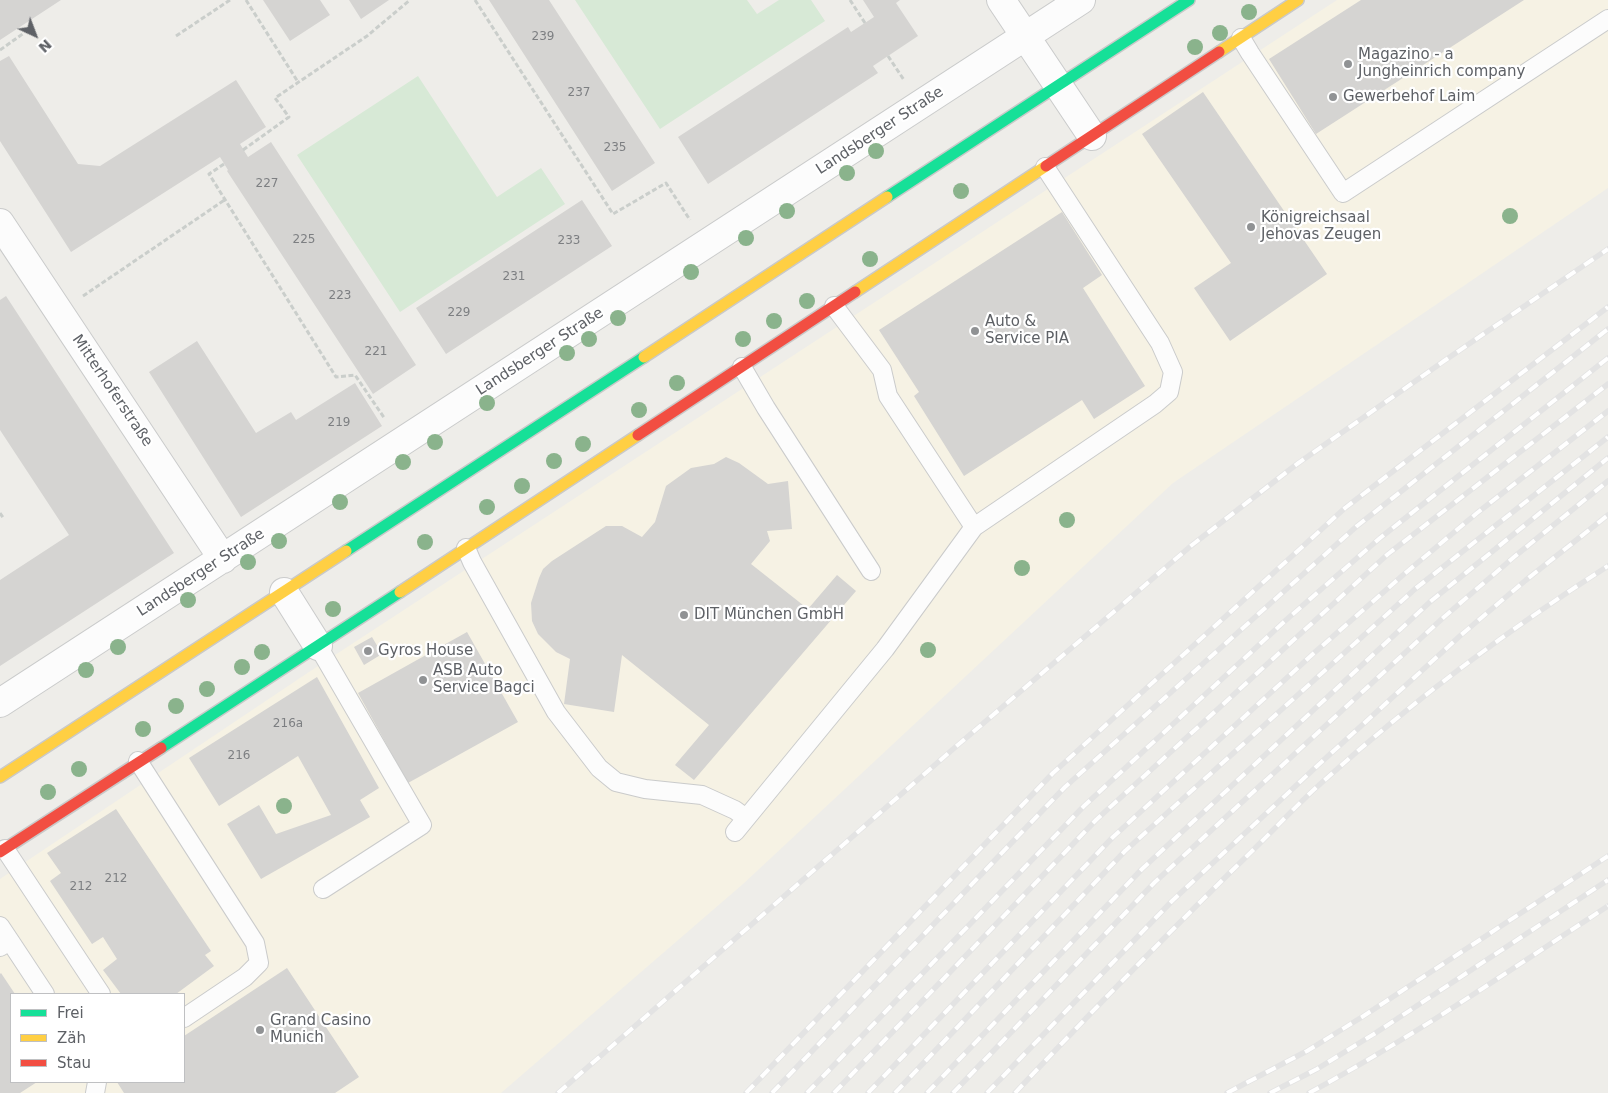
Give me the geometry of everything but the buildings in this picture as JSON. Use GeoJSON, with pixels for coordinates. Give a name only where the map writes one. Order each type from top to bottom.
{"type":"FeatureCollection","features":[{"type":"Feature","properties":{"kind":"street"},"geometry":{"type":"LineString","coordinates":[[1001,0],[1092,136]]}},
{"type":"Feature","properties":{"kind":"street","name":"Landsberger Straße"},"geometry":{"type":"LineString","coordinates":[[0,704],[1081,0]]}},
{"type":"Feature","properties":{"kind":"street"},"geometry":{"type":"LineString","coordinates":[[0,777],[1189,0]]}},
{"type":"Feature","properties":{"kind":"street"},"geometry":{"type":"LineString","coordinates":[[2,850],[318,646],[1298,0]]}},
{"type":"Feature","properties":{"kind":"street","name":"Mitterhoferstraße"},"geometry":{"type":"LineString","coordinates":[[0,223],[223,559]]}},
{"type":"Feature","properties":{"kind":"street"},"geometry":{"type":"LineString","coordinates":[[284,592],[318,646]]}},
{"type":"Feature","properties":{"kind":"lane"},"geometry":{"type":"LineString","coordinates":[[1241,38],[1343,194],[1608,19]]}},
{"type":"Feature","properties":{"kind":"lane"},"geometry":{"type":"LineString","coordinates":[[735,832],[884,649],[974,526],[1155,404],[1169,392],[1173,372],[1160,343],[1045,167]]}},
{"type":"Feature","properties":{"kind":"lane"},"geometry":{"type":"LineString","coordinates":[[834,306],[882,370],[888,396],[974,526]]}},
{"type":"Feature","properties":{"kind":"lane"},"geometry":{"type":"LineString","coordinates":[[742,367],[870,572]]}},
{"type":"Feature","properties":{"kind":"lane"},"geometry":{"type":"LineString","coordinates":[[466,548],[556,712],[599,768],[616,782],[645,789],[702,795],[735,810],[746,818]]}},
{"type":"Feature","properties":{"kind":"lane"},"geometry":{"type":"LineString","coordinates":[[318,646],[422,826],[323,889]]}},
{"type":"Feature","properties":{"kind":"lane"},"geometry":{"type":"LineString","coordinates":[[138,761],[256,943],[259,963],[245,977],[185,1017]]}},
{"type":"Feature","properties":{"kind":"lane"},"geometry":{"type":"LineString","coordinates":[[2,850],[100,993]]}},
{"type":"Feature","properties":{"kind":"lane"},"geometry":{"type":"LineString","coordinates":[[0,926],[5,944],[44,993]]}},
{"type":"Feature","properties":{"kind":"path"},"geometry":{"type":"LineString","coordinates":[[176,36],[230,0]]}},
{"type":"Feature","properties":{"kind":"path"},"geometry":{"type":"LineString","coordinates":[[246,0],[298,82]]}},
{"type":"Feature","properties":{"kind":"path"},"geometry":{"type":"LineString","coordinates":[[244,150],[289,117],[275,98],[367,36],[410,0]]}},
{"type":"Feature","properties":{"kind":"path"},"geometry":{"type":"LineString","coordinates":[[475,0],[613,214],[666,183],[706,244]]}},
{"type":"Feature","properties":{"kind":"path"},"geometry":{"type":"LineString","coordinates":[[850,0],[865,23]]}},
{"type":"Feature","properties":{"kind":"path"},"geometry":{"type":"LineString","coordinates":[[0,50],[24,33]]}},
{"type":"Feature","properties":{"kind":"path"},"geometry":{"type":"LineString","coordinates":[[224,164],[210,174],[336,376],[355,375],[400,442]]}},
{"type":"Feature","properties":{"kind":"path"},"geometry":{"type":"LineString","coordinates":[[59,312],[226,199]]}},
{"type":"Feature","properties":{"kind":"path"},"geometry":{"type":"LineString","coordinates":[[0,514],[4,519]]}},
{"type":"Feature","properties":{"kind":"shaded area"},"geometry":{"type":"Polygon","coordinates":[[[1337,0],[1608,0],[1608,188],[1173,483],[743,884],[501,1093],[0,1093],[0,879],[309,672],[1337,0]]]}},
{"type":"Feature","properties":{"kind":"green space"},"geometry":{"type":"Polygon","coordinates":[[[575,0],[747,0],[757,14],[779,0],[811,0],[825,21],[660,129],[575,0]]]}},
{"type":"Feature","properties":{"kind":"green space"},"geometry":{"type":"Polygon","coordinates":[[[418,76],[497,197],[541,168],[565,204],[400,312],[297,155],[418,76]]]}},
{"type":"Feature","properties":{"kind":"railway"},"geometry":{"type":"LineString","coordinates":[[558,1093],[952,750],[1192,545],[1297,464],[1608,249]]}},
{"type":"Feature","properties":{"kind":"railway"},"geometry":{"type":"LineString","coordinates":[[746,1093],[1053,773],[1345,508],[1608,307]]}},
{"type":"Feature","properties":{"kind":"railway"},"geometry":{"type":"LineString","coordinates":[[772,1093],[1065,787],[1357,526],[1608,329]]}},
{"type":"Feature","properties":{"kind":"railway"},"geometry":{"type":"LineString","coordinates":[[807,1093],[1084,806],[1286,620],[1380,538],[1608,358]]}},
{"type":"Feature","properties":{"kind":"railway"},"geometry":{"type":"LineString","coordinates":[[834,1093],[1096,820],[1388,554],[1608,384]]}},
{"type":"Feature","properties":{"kind":"railway"},"geometry":{"type":"LineString","coordinates":[[868,1093],[1113,837],[1314,653],[1403,575],[1477,513],[1608,411]]}},
{"type":"Feature","properties":{"kind":"railway"},"geometry":{"type":"LineString","coordinates":[[895,1093],[1125,851],[1415,589],[1608,437]]}},
{"type":"Feature","properties":{"kind":"railway"},"geometry":{"type":"LineString","coordinates":[[927,1093],[1142,869],[1431,601],[1608,458]]}},
{"type":"Feature","properties":{"kind":"railway"},"geometry":{"type":"LineString","coordinates":[[953,1093],[1155,882],[1444,617],[1514,557],[1608,481]]}},
{"type":"Feature","properties":{"kind":"railway"},"geometry":{"type":"LineString","coordinates":[[987,1093],[1172,901],[1461,635],[1526,580],[1608,515]]}},
{"type":"Feature","properties":{"kind":"railway"},"geometry":{"type":"LineString","coordinates":[[1015,1093],[1159,943],[1317,787],[1360,749],[1463,666],[1608,566]]}},
{"type":"Feature","properties":{"kind":"railway"},"geometry":{"type":"LineString","coordinates":[[1227,1093],[1307,1051],[1362,1017],[1608,856]]}},
{"type":"Feature","properties":{"kind":"railway"},"geometry":{"type":"LineString","coordinates":[[1270,1093],[1317,1069],[1374,1034],[1608,880]]}},
{"type":"Feature","properties":{"kind":"railway"},"geometry":{"type":"LineString","coordinates":[[1309,1093],[1348,1072],[1423,1026],[1608,906]]}},
{"type":"Feature","properties":{"kind":"traffic: fast"},"geometry":{"type":"LineString","coordinates":[[887,197],[1189,0]]}},
{"type":"Feature","properties":{"kind":"traffic: fast"},"geometry":{"type":"LineString","coordinates":[[346,551],[644,357]]}},
{"type":"Feature","properties":{"kind":"traffic: fast"},"geometry":{"type":"LineString","coordinates":[[161,748],[400,592]]}},
{"type":"Feature","properties":{"kind":"traffic: slow"},"geometry":{"type":"LineString","coordinates":[[1219,52],[1298,0]]}},
{"type":"Feature","properties":{"kind":"traffic: slow"},"geometry":{"type":"LineString","coordinates":[[855,292],[1046,166]]}},
{"type":"Feature","properties":{"kind":"traffic: slow"},"geometry":{"type":"LineString","coordinates":[[644,357],[887,197]]}},
{"type":"Feature","properties":{"kind":"traffic: slow"},"geometry":{"type":"LineString","coordinates":[[400,592],[638,435]]}},
{"type":"Feature","properties":{"kind":"traffic: slow"},"geometry":{"type":"LineString","coordinates":[[0,777],[346,551]]}},
{"type":"Feature","properties":{"kind":"traffic: jam"},"geometry":{"type":"LineString","coordinates":[[1046,166],[1219,52]]}},
{"type":"Feature","properties":{"kind":"traffic: jam"},"geometry":{"type":"LineString","coordinates":[[638,435],[855,292]]}},
{"type":"Feature","properties":{"kind":"traffic: jam"},"geometry":{"type":"LineString","coordinates":[[0,852],[161,748]]}},
{"type":"Feature","properties":{"kind":"place","name":"Magazino - a Jungheinrich company"},"geometry":{"type":"Point","coordinates":[1348,64]}},
{"type":"Feature","properties":{"kind":"place","name":"Gewerbehof Laim"},"geometry":{"type":"Point","coordinates":[1333,97]}},
{"type":"Feature","properties":{"kind":"place","name":"Königreichsaal Jehovas Zeugen"},"geometry":{"type":"Point","coordinates":[1251,227]}},
{"type":"Feature","properties":{"kind":"place","name":"Auto & Service PIA"},"geometry":{"type":"Point","coordinates":[975,331]}},
{"type":"Feature","properties":{"kind":"place","name":"DIT München GmbH"},"geometry":{"type":"Point","coordinates":[684,615]}},
{"type":"Feature","properties":{"kind":"place","name":"Gyros House"},"geometry":{"type":"Point","coordinates":[368,651]}},
{"type":"Feature","properties":{"kind":"place","name":"ASB Auto Service Bagci"},"geometry":{"type":"Point","coordinates":[423,680]}},
{"type":"Feature","properties":{"kind":"place","name":"Grand Casino Munich"},"geometry":{"type":"Point","coordinates":[260,1030]}}]}
